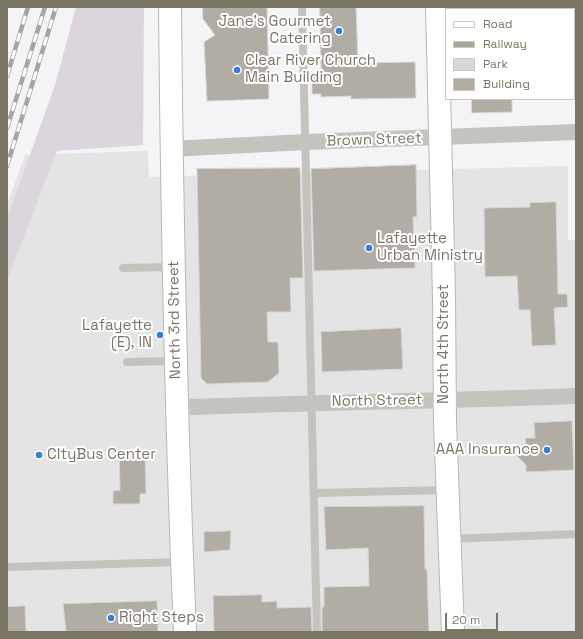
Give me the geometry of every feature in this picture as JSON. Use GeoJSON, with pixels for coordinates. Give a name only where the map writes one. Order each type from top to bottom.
{"type":"FeatureCollection","features":[{"type":"Feature","properties":{"kind":"street","name":"North 3rd Street"},"geometry":{"type":"LineString","coordinates":[[170,7],[171,149],[177,406],[185,632]]}},
{"type":"Feature","properties":{"kind":"street","name":"North 4th Street"},"geometry":{"type":"LineString","coordinates":[[437,7],[441,138],[444,400],[453,632]]}},
{"type":"Feature","properties":{"kind":"street","name":"Brown Street"},"geometry":{"type":"LineString","coordinates":[[171,149],[305,142],[576,132]]}},
{"type":"Feature","properties":{"kind":"street","name":"North Street"},"geometry":{"type":"LineString","coordinates":[[177,406],[195,407],[311,402],[576,396]]}},
{"type":"Feature","properties":{"kind":"lane"},"geometry":{"type":"LineString","coordinates":[[302,7],[317,632]]}},
{"type":"Feature","properties":{"kind":"lane"},"geometry":{"type":"LineString","coordinates":[[575,50],[576,80]]}},
{"type":"Feature","properties":{"kind":"lane"},"geometry":{"type":"LineString","coordinates":[[123,268],[174,267]]}},
{"type":"Feature","properties":{"kind":"lane"},"geometry":{"type":"LineString","coordinates":[[127,362],[176,361]]}},
{"type":"Feature","properties":{"kind":"lane"},"geometry":{"type":"LineString","coordinates":[[314,494],[448,490]]}},
{"type":"Feature","properties":{"kind":"lane"},"geometry":{"type":"LineString","coordinates":[[450,539],[576,534]]}},
{"type":"Feature","properties":{"kind":"lane"},"geometry":{"type":"LineString","coordinates":[[7,567],[182,562]]}},
{"type":"Feature","properties":{"kind":"shaded area"},"geometry":{"type":"Polygon","coordinates":[[[148,151],[149,177],[568,166],[568,240],[576,240],[576,632],[7,632],[7,205],[25,155],[148,151]]]}},
{"type":"Feature","properties":{"kind":"green space"},"geometry":{"type":"Polygon","coordinates":[[[76,7],[144,7],[143,145],[57,151],[7,280],[7,219],[55,85],[76,7]]]}},
{"type":"Feature","properties":{"kind":"building","name":"Clear River Church Main Building"},"geometry":{"type":"Polygon","coordinates":[[[203,7],[267,7],[269,99],[207,101],[204,42],[215,35],[203,19],[203,7]]]}},
{"type":"Feature","properties":{"kind":"building"},"geometry":{"type":"Polygon","coordinates":[[[320,7],[356,7],[358,63],[415,62],[416,98],[351,99],[351,96],[321,97],[321,94],[312,94],[312,76],[321,76],[320,7]]]}},
{"type":"Feature","properties":{"kind":"building"},"geometry":{"type":"Polygon","coordinates":[[[472,100],[512,100],[512,112],[472,113],[472,100]]]}},
{"type":"Feature","properties":{"kind":"building"},"geometry":{"type":"Polygon","coordinates":[[[416,165],[417,217],[413,217],[415,268],[314,271],[311,169],[416,165]]]}},
{"type":"Feature","properties":{"kind":"building"},"geometry":{"type":"Polygon","coordinates":[[[300,168],[303,278],[290,278],[291,312],[267,312],[268,342],[278,342],[279,373],[268,382],[207,384],[201,378],[197,169],[300,168]]]}},
{"type":"Feature","properties":{"kind":"building"},"geometry":{"type":"Polygon","coordinates":[[[556,202],[558,294],[567,294],[568,307],[554,308],[556,345],[532,346],[530,310],[519,310],[517,276],[485,277],[484,208],[530,207],[530,203],[556,202]]]}},
{"type":"Feature","properties":{"kind":"building"},"geometry":{"type":"Polygon","coordinates":[[[401,328],[403,369],[322,372],[321,332],[401,328]]]}},
{"type":"Feature","properties":{"kind":"building","name":"AAA Insurance"},"geometry":{"type":"Polygon","coordinates":[[[572,421],[574,470],[526,472],[526,465],[516,455],[526,446],[525,438],[535,438],[534,423],[572,421]]]}},
{"type":"Feature","properties":{"kind":"building"},"geometry":{"type":"Polygon","coordinates":[[[145,451],[146,494],[140,494],[140,504],[113,504],[113,491],[120,490],[119,452],[145,451]]]}},
{"type":"Feature","properties":{"kind":"building"},"geometry":{"type":"Polygon","coordinates":[[[424,506],[425,569],[427,569],[429,632],[322,632],[324,587],[369,586],[368,548],[326,550],[324,507],[424,506]]]}},
{"type":"Feature","properties":{"kind":"building"},"geometry":{"type":"Polygon","coordinates":[[[231,531],[230,550],[204,552],[204,532],[231,531]]]}},
{"type":"Feature","properties":{"kind":"building"},"geometry":{"type":"Polygon","coordinates":[[[262,595],[262,602],[277,601],[277,608],[311,607],[312,632],[214,632],[213,596],[262,595]]]}},
{"type":"Feature","properties":{"kind":"building","name":"Right Steps"},"geometry":{"type":"Polygon","coordinates":[[[157,601],[158,632],[66,632],[63,604],[157,601]]]}},
{"type":"Feature","properties":{"kind":"building"},"geometry":{"type":"Polygon","coordinates":[[[25,606],[26,632],[7,632],[7,607],[25,606]]]}},
{"type":"Feature","properties":{"kind":"railway"},"geometry":{"type":"LineString","coordinates":[[7,76],[28,7]]}},
{"type":"Feature","properties":{"kind":"railway"},"geometry":{"type":"LineString","coordinates":[[7,128],[45,7]]}},
{"type":"Feature","properties":{"kind":"railway"},"geometry":{"type":"LineString","coordinates":[[7,166],[56,7]]}},
{"type":"Feature","properties":{"kind":"place","name":"Jane's Gourmet Catering"},"geometry":{"type":"Point","coordinates":[339,31]}},
{"type":"Feature","properties":{"kind":"place","name":"Clear River Church Main Building"},"geometry":{"type":"Point","coordinates":[237,70]}},
{"type":"Feature","properties":{"kind":"place","name":"Lafayette Urban Ministry"},"geometry":{"type":"Point","coordinates":[369,248]}},
{"type":"Feature","properties":{"kind":"place","name":"Lafayette (E), IN"},"geometry":{"type":"Point","coordinates":[160,335]}},
{"type":"Feature","properties":{"kind":"place","name":"AAA Insurance"},"geometry":{"type":"Point","coordinates":[547,450]}},
{"type":"Feature","properties":{"kind":"place","name":"CItyBus Center"},"geometry":{"type":"Point","coordinates":[39,455]}},
{"type":"Feature","properties":{"kind":"place","name":"Right Steps"},"geometry":{"type":"Point","coordinates":[111,618]}}]}
